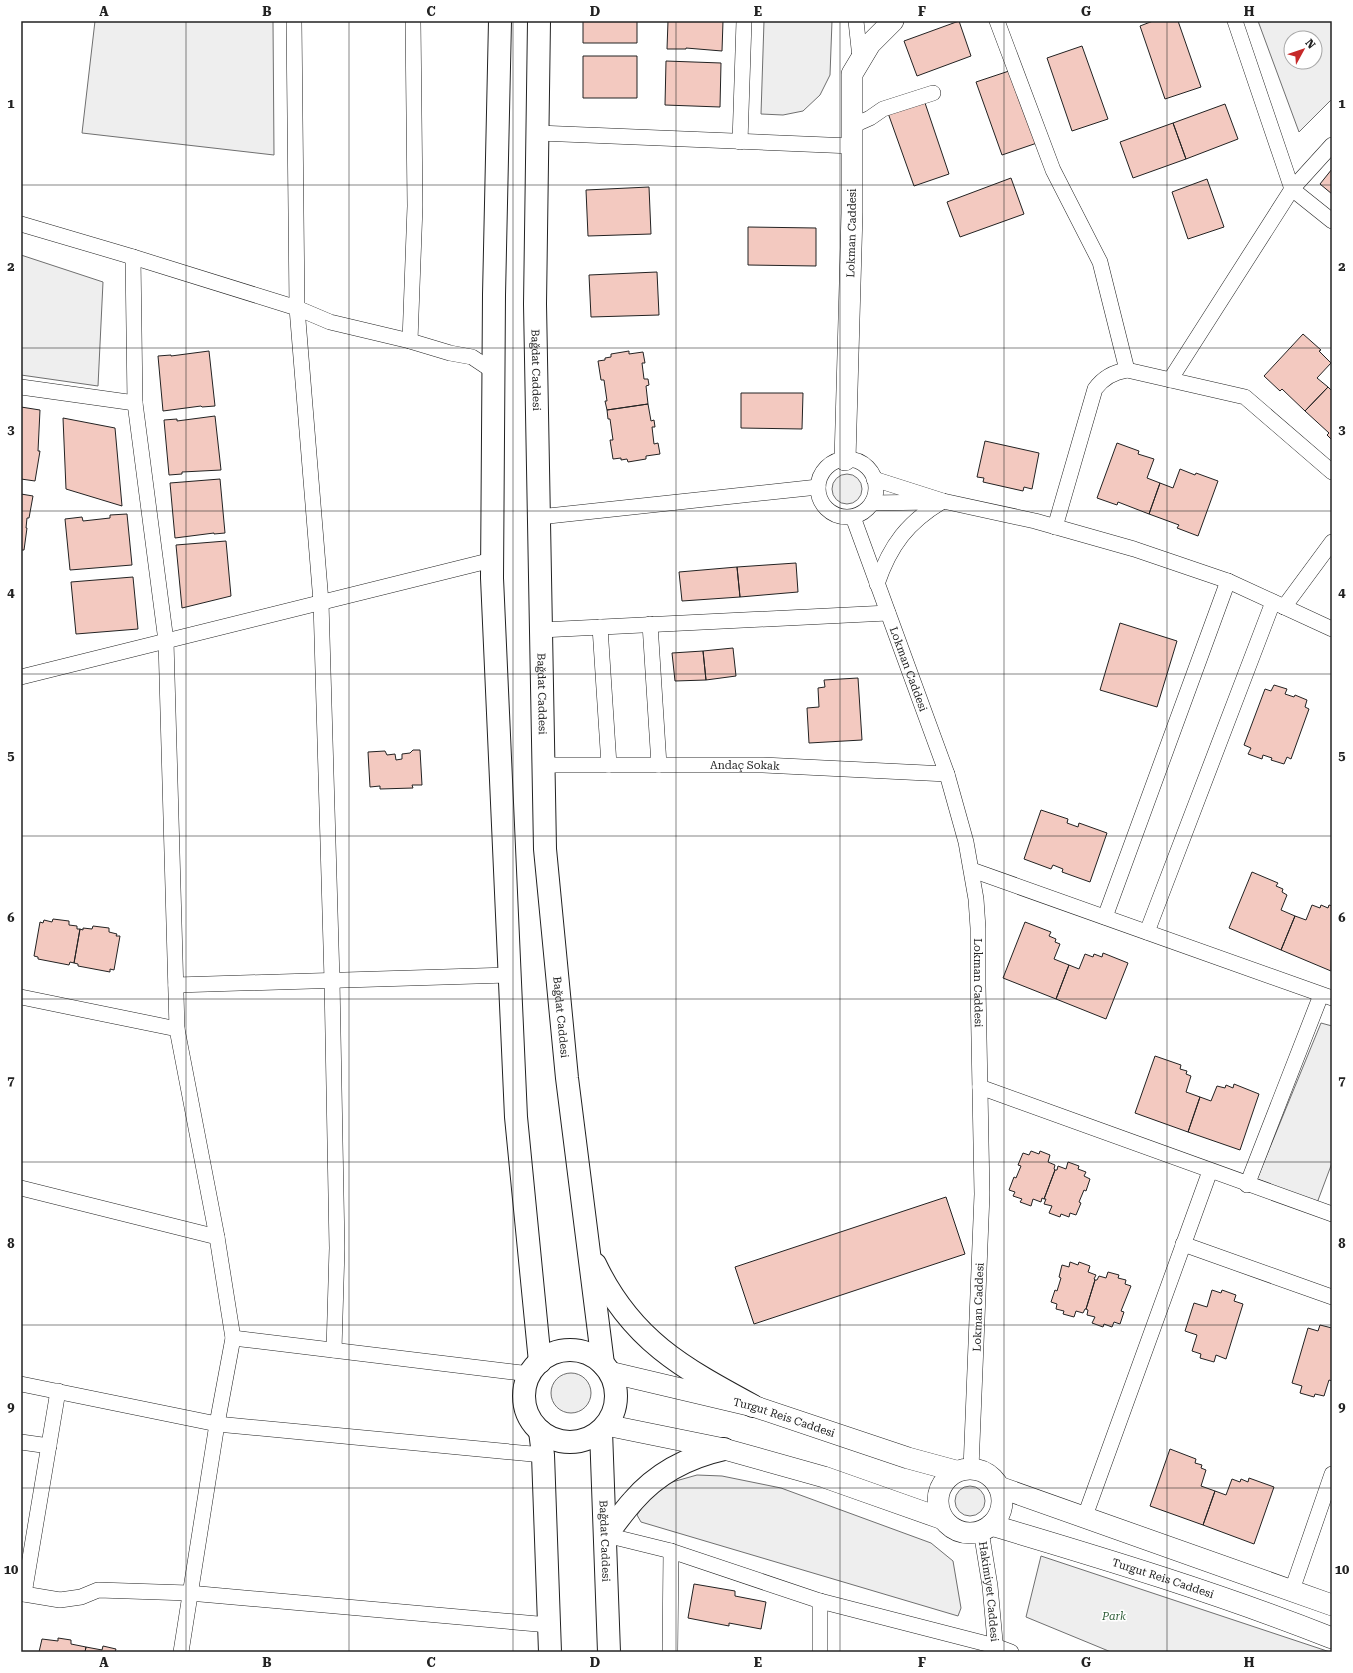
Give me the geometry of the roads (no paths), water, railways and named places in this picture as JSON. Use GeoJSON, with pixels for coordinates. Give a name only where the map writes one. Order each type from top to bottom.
{"type":"FeatureCollection","features":[{"type":"Feature","properties":{"kind":"main road"},"geometry":{"type":"LineString","coordinates":[[500,21],[493,371],[492,560],[516,1117],[535,1368]]}},
{"type":"Feature","properties":{"kind":"main road","name":"Bağdat Caddesi"},"geometry":{"type":"LineString","coordinates":[[539,21],[535,304],[545,849],[569,1100],[587,1244],[606,1368]]}},
{"type":"Feature","properties":{"kind":"main road"},"geometry":{"type":"LineString","coordinates":[[587,1244],[600,1274],[612,1296],[646,1337],[686,1367],[753,1406]]}},
{"type":"Feature","properties":{"kind":"main road"},"geometry":{"type":"LineString","coordinates":[[572,1350],[583,1352],[594,1357],[606,1368],[614,1382],[616,1405],[612,1416],[603,1428],[590,1438],[577,1442],[564,1442],[551,1438],[540,1431],[530,1419],[525,1404],[525,1388],[535,1368],[550,1355],[572,1350]]}},
{"type":"Feature","properties":{"kind":"main road","name":"Bağdat Caddesi"},"geometry":{"type":"LineString","coordinates":[[603,1428],[609,1652]]}},
{"type":"Feature","properties":{"kind":"main road"},"geometry":{"type":"LineString","coordinates":[[540,1431],[543,1455],[550,1652]]}},
{"type":"Feature","properties":{"kind":"main road"},"geometry":{"type":"LineString","coordinates":[[606,1535],[632,1502],[660,1476],[690,1459],[724,1449]]}},
{"type":"Feature","properties":{"kind":"street"},"geometry":{"type":"LineString","coordinates":[[294,21],[297,308],[321,602],[332,980],[337,1248],[334,1350]]}},
{"type":"Feature","properties":{"kind":"street"},"geometry":{"type":"LineString","coordinates":[[410,340],[415,206],[414,21]]}},
{"type":"Feature","properties":{"kind":"street"},"geometry":{"type":"LineString","coordinates":[[740,142],[744,21]]}},
{"type":"Feature","properties":{"kind":"street"},"geometry":{"type":"LineString","coordinates":[[856,21],[860,58]]}},
{"type":"Feature","properties":{"kind":"street","name":"Lokman Caddesi"},"geometry":{"type":"LineString","coordinates":[[845,460],[852,213],[852,74],[860,58],[870,44],[893,21]]}},
{"type":"Feature","properties":{"kind":"street"},"geometry":{"type":"LineString","coordinates":[[997,21],[1053,170],[1100,262],[1127,370]]}},
{"type":"Feature","properties":{"kind":"street"},"geometry":{"type":"LineString","coordinates":[[1235,21],[1292,188],[1332,221]]}},
{"type":"Feature","properties":{"kind":"street"},"geometry":{"type":"LineString","coordinates":[[538,134],[740,142],[852,136],[870,118],[883,109],[933,93]]}},
{"type":"Feature","properties":{"kind":"street"},"geometry":{"type":"LineString","coordinates":[[1170,380],[1292,188],[1332,145]]}},
{"type":"Feature","properties":{"kind":"street"},"geometry":{"type":"LineString","coordinates":[[21,224],[297,308],[330,322],[410,340],[450,354],[472,357],[493,371]]}},
{"type":"Feature","properties":{"kind":"street"},"geometry":{"type":"LineString","coordinates":[[133,257],[135,403],[166,641],[177,1029],[217,1237],[233,1338],[216,1424],[181,1652]]}},
{"type":"Feature","properties":{"kind":"street"},"geometry":{"type":"LineString","coordinates":[[1055,527],[1095,389],[1100,382],[1108,376],[1127,370],[1245,397],[1332,472]]}},
{"type":"Feature","properties":{"kind":"street"},"geometry":{"type":"LineString","coordinates":[[21,387],[135,403]]}},
{"type":"Feature","properties":{"kind":"street"},"geometry":{"type":"LineString","coordinates":[[845,460],[857,462],[864,466],[874,479],[876,487],[872,503],[860,514],[852,517],[840,516],[829,511],[820,498],[818,487],[822,474],[826,468],[833,463],[845,460]]}},
{"type":"Feature","properties":{"kind":"street"},"geometry":{"type":"LineString","coordinates":[[874,479],[943,501],[1055,527],[1134,549],[1228,581],[1332,629]]}},
{"type":"Feature","properties":{"kind":"street"},"geometry":{"type":"LineString","coordinates":[[539,517],[818,487]]}},
{"type":"Feature","properties":{"kind":"street"},"geometry":{"type":"LineString","coordinates":[[872,503],[943,501]]}},
{"type":"Feature","properties":{"kind":"street"},"geometry":{"type":"LineString","coordinates":[[877,584],[882,568],[898,539],[918,518],[943,501]]}},
{"type":"Feature","properties":{"kind":"street","name":"Lokman Caddesi"},"geometry":{"type":"LineString","coordinates":[[852,517],[947,774],[966,842],[972,870],[978,928],[982,1194],[964,1470]]}},
{"type":"Feature","properties":{"kind":"street"},"geometry":{"type":"LineString","coordinates":[[1147,932],[1278,604],[1332,542]]}},
{"type":"Feature","properties":{"kind":"street"},"geometry":{"type":"LineString","coordinates":[[21,677],[492,560]]}},
{"type":"Feature","properties":{"kind":"street"},"geometry":{"type":"LineString","coordinates":[[1105,917],[1228,581]]}},
{"type":"Feature","properties":{"kind":"street"},"geometry":{"type":"LineString","coordinates":[[541,630],[888,612]]}},
{"type":"Feature","properties":{"kind":"street"},"geometry":{"type":"LineString","coordinates":[[650,624],[659,765]]}},
{"type":"Feature","properties":{"kind":"street"},"geometry":{"type":"LineString","coordinates":[[600,627],[609,765]]}},
{"type":"Feature","properties":{"kind":"street","name":"Andaç Sokak"},"geometry":{"type":"LineString","coordinates":[[544,764],[763,765],[947,774]]}},
{"type":"Feature","properties":{"kind":"street"},"geometry":{"type":"LineString","coordinates":[[972,870],[1326,997],[1247,1184]]}},
{"type":"Feature","properties":{"kind":"street"},"geometry":{"type":"LineString","coordinates":[[176,985],[509,975]]}},
{"type":"Feature","properties":{"kind":"street"},"geometry":{"type":"LineString","coordinates":[[21,997],[177,1029]]}},
{"type":"Feature","properties":{"kind":"street"},"geometry":{"type":"LineString","coordinates":[[980,1087],[1332,1214]]}},
{"type":"Feature","properties":{"kind":"street"},"geometry":{"type":"LineString","coordinates":[[1085,1516],[1210,1171]]}},
{"type":"Feature","properties":{"kind":"street"},"geometry":{"type":"LineString","coordinates":[[21,1188],[217,1237]]}},
{"type":"Feature","properties":{"kind":"street"},"geometry":{"type":"LineString","coordinates":[[1184,1244],[1332,1297]]}},
{"type":"Feature","properties":{"kind":"street"},"geometry":{"type":"LineString","coordinates":[[233,1338],[334,1350],[535,1368]]}},
{"type":"Feature","properties":{"kind":"street","name":"Turgut Reis Caddesi"},"geometry":{"type":"LineString","coordinates":[[606,1368],[753,1406],[908,1458],[964,1470]]}},
{"type":"Feature","properties":{"kind":"street"},"geometry":{"type":"LineString","coordinates":[[21,1384],[216,1424],[543,1455]]}},
{"type":"Feature","properties":{"kind":"street"},"geometry":{"type":"LineString","coordinates":[[58,1391],[22,1594],[60,1600],[81,1597],[98,1590],[189,1592],[549,1625]]}},
{"type":"Feature","properties":{"kind":"street"},"geometry":{"type":"LineString","coordinates":[[603,1428],[724,1449],[824,1477],[943,1519]]}},
{"type":"Feature","properties":{"kind":"street"},"geometry":{"type":"LineString","coordinates":[[21,1442],[49,1446]]}},
{"type":"Feature","properties":{"kind":"street"},"geometry":{"type":"LineString","coordinates":[[964,1470],[987,1474],[997,1483],[999,1487],[1002,1501],[1001,1510],[997,1518],[986,1528],[966,1533],[957,1531],[949,1526],[943,1519],[939,1510],[939,1492],[942,1483],[948,1476],[964,1470]]}},
{"type":"Feature","properties":{"kind":"street"},"geometry":{"type":"LineString","coordinates":[[1292,1590],[1332,1474]]}},
{"type":"Feature","properties":{"kind":"street"},"geometry":{"type":"LineString","coordinates":[[999,1487],[1085,1516],[1332,1605]]}},
{"type":"Feature","properties":{"kind":"street","name":"Turgut Reis Caddesi"},"geometry":{"type":"LineString","coordinates":[[986,1528],[1196,1588],[1332,1638]]}},
{"type":"Feature","properties":{"kind":"street","name":"Hakimiyet Caddesi"},"geometry":{"type":"LineString","coordinates":[[986,1528],[996,1649]]}},
{"type":"Feature","properties":{"kind":"street"},"geometry":{"type":"LineString","coordinates":[[606,1535],[671,1551],[820,1601],[1011,1652]]}},
{"type":"Feature","properties":{"kind":"street"},"geometry":{"type":"LineString","coordinates":[[670,1652],[671,1551]]}},
{"type":"Feature","properties":{"kind":"street"},"geometry":{"type":"LineString","coordinates":[[820,1601],[820,1652]]}},
{"type":"Feature","properties":{"kind":"park label","name":"Park"},"geometry":{"type":"Point","coordinates":[1114,1616]}}]}
